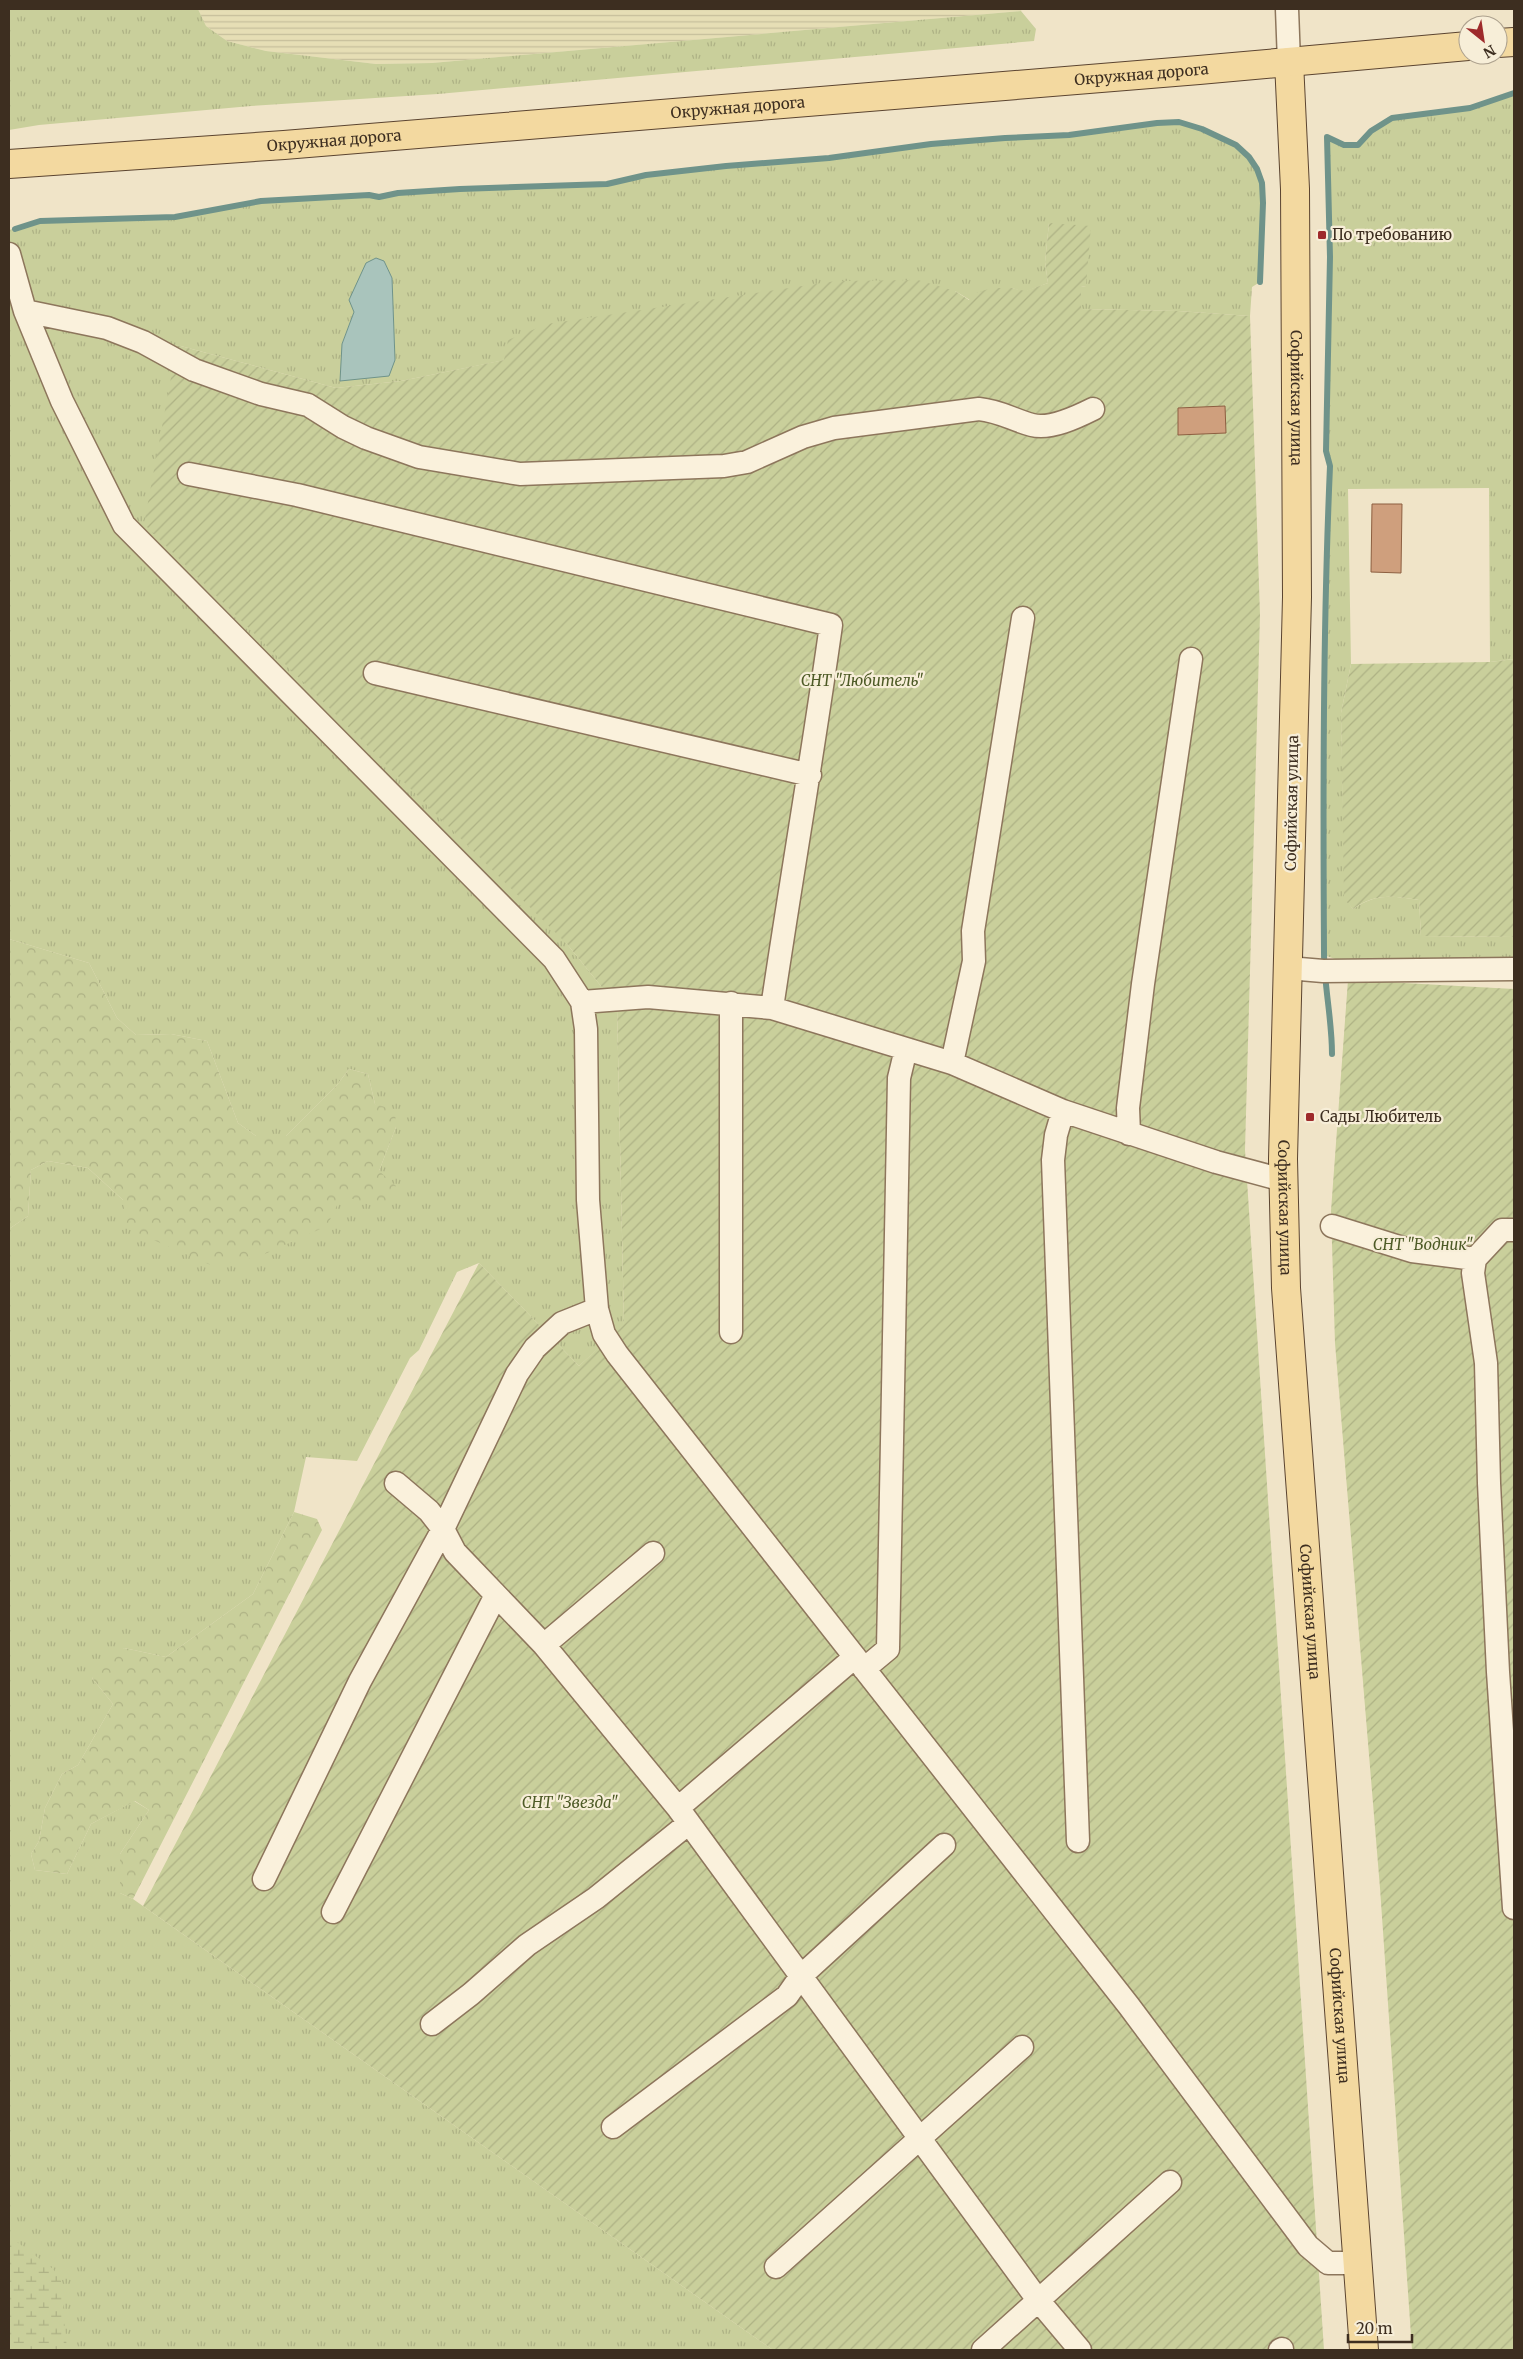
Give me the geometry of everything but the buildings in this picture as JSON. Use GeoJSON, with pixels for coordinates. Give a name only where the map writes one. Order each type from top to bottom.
{"type":"FeatureCollection","features":[{"type":"Feature","properties":{"kind":"main road","name":"Окружная дорога"},"geometry":{"type":"LineString","coordinates":[[9,164],[294,144],[1458,47]]}},
{"type":"Feature","properties":{"kind":"main road","name":"Софийская улица"},"geometry":{"type":"LineString","coordinates":[[1289,62],[1295,189],[1297,597],[1283,1180],[1286,1288],[1364,2350]]}},
{"type":"Feature","properties":{"kind":"street"},"geometry":{"type":"LineString","coordinates":[[1286,9],[1289,62]]}},
{"type":"Feature","properties":{"kind":"street"},"geometry":{"type":"LineString","coordinates":[[9,254],[24,311],[62,401],[124,525],[554,958],[582,1002],[586,1029],[588,1200],[597,1309],[604,1334],[617,1354],[1130,2006],[1308,2246],[1328,2263],[1358,2263]]}},
{"type":"Feature","properties":{"kind":"street"},"geometry":{"type":"LineString","coordinates":[[24,311],[108,328],[143,342],[194,370],[261,394],[308,405],[359,434],[419,457],[520,474],[724,466],[747,462],[803,437],[834,428],[979,409],[995,410],[1034,426],[1051,424],[1093,409]]}},
{"type":"Feature","properties":{"kind":"street"},"geometry":{"type":"LineString","coordinates":[[189,474],[298,495],[831,625],[810,775],[772,1008]]}},
{"type":"Feature","properties":{"kind":"street"},"geometry":{"type":"LineString","coordinates":[[952,1063],[974,961],[973,931],[1024,618]]}},
{"type":"Feature","properties":{"kind":"street"},"geometry":{"type":"LineString","coordinates":[[1129,1134],[1128,1108],[1142,993],[1191,658]]}},
{"type":"Feature","properties":{"kind":"street"},"geometry":{"type":"LineString","coordinates":[[375,673],[810,775]]}},
{"type":"Feature","properties":{"kind":"street"},"geometry":{"type":"LineString","coordinates":[[1288,968],[1323,971],[1514,969]]}},
{"type":"Feature","properties":{"kind":"street"},"geometry":{"type":"LineString","coordinates":[[582,1002],[648,997],[772,1008],[952,1063],[1063,1111],[1129,1134],[1216,1162],[1283,1180]]}},
{"type":"Feature","properties":{"kind":"street"},"geometry":{"type":"LineString","coordinates":[[731,1003],[731,1332]]}},
{"type":"Feature","properties":{"kind":"street"},"geometry":{"type":"LineString","coordinates":[[432,2024],[472,1994],[528,1945],[596,1898],[684,1815],[860,1663],[888,1649],[899,1078],[906,1049]]}},
{"type":"Feature","properties":{"kind":"street"},"geometry":{"type":"LineString","coordinates":[[1063,1111],[1056,1134],[1053,1160],[1078,1841]]}},
{"type":"Feature","properties":{"kind":"street"},"geometry":{"type":"LineString","coordinates":[[1332,1226],[1412,1251],[1475,1259]]}},
{"type":"Feature","properties":{"kind":"street"},"geometry":{"type":"LineString","coordinates":[[1514,1230],[1502,1230],[1475,1259],[1473,1273],[1486,1362],[1494,1583],[1506,1765],[1507,1819],[1514,1908]]}},
{"type":"Feature","properties":{"kind":"street"},"geometry":{"type":"LineString","coordinates":[[264,1879],[360,1681],[443,1529],[517,1374],[535,1348],[562,1323],[597,1309]]}},
{"type":"Feature","properties":{"kind":"street"},"geometry":{"type":"LineString","coordinates":[[396,1483],[429,1510],[443,1529],[455,1552],[544,1646],[684,1815],[1038,2300],[1080,2350]]}},
{"type":"Feature","properties":{"kind":"street"},"geometry":{"type":"LineString","coordinates":[[544,1646],[653,1553]]}},
{"type":"Feature","properties":{"kind":"street"},"geometry":{"type":"LineString","coordinates":[[333,1912],[496,1595]]}},
{"type":"Feature","properties":{"kind":"street"},"geometry":{"type":"LineString","coordinates":[[613,2127],[787,1996],[801,1976],[944,1844]]}},
{"type":"Feature","properties":{"kind":"street"},"geometry":{"type":"LineString","coordinates":[[776,2267],[1022,2046]]}},
{"type":"Feature","properties":{"kind":"street"},"geometry":{"type":"LineString","coordinates":[[983,2350],[1170,2182]]}},
{"type":"Feature","properties":{"kind":"shaded area"},"geometry":{"type":"Polygon","coordinates":[[[198,9],[1022,9],[1021,11],[432,63],[376,64],[266,51],[227,41],[206,26],[198,9]]]}},
{"type":"Feature","properties":{"kind":"green space"},"geometry":{"type":"Polygon","coordinates":[[[9,9],[198,9],[206,26],[227,41],[266,51],[376,64],[432,63],[1021,11],[1036,29],[1034,41],[438,94],[251,106],[39,125],[9,130],[9,9]]]}},
{"type":"Feature","properties":{"kind":"green space"},"geometry":{"type":"Polygon","coordinates":[[[1514,93],[1514,659],[1490,662],[1489,488],[1348,489],[1351,664],[1341,713],[1345,899],[1353,909],[1377,898],[1401,897],[1419,900],[1421,936],[1514,937],[1514,959],[1346,963],[1324,955],[1325,637],[1330,466],[1326,451],[1330,257],[1327,137],[1344,145],[1358,145],[1371,131],[1392,118],[1470,108],[1514,93]]]}},
{"type":"Feature","properties":{"kind":"green space"},"geometry":{"type":"Polygon","coordinates":[[[1179,122],[1217,135],[1240,150],[1257,169],[1262,182],[1264,204],[1262,261],[1260,282],[1252,287],[1250,316],[1178,311],[1080,309],[1081,287],[1086,286],[1049,223],[1045,262],[1048,283],[1024,292],[1012,288],[970,300],[955,291],[505,360],[401,381],[336,388],[177,345],[173,368],[567,944],[617,1006],[624,1325],[579,1366],[479,1263],[457,1272],[419,1350],[410,1358],[357,1461],[306,1457],[294,1512],[253,1594],[166,1657],[124,1648],[92,1678],[113,1704],[78,1765],[62,1774],[45,1808],[39,1841],[31,1854],[35,1870],[67,1874],[91,1824],[134,1801],[149,1810],[120,1854],[120,1893],[133,1899],[773,2350],[9,2350],[9,1229],[28,1216],[31,1170],[48,1161],[88,1168],[123,1200],[342,1194],[379,1171],[396,1127],[375,1104],[368,1074],[349,1069],[337,1085],[286,1136],[256,1136],[238,1123],[207,1041],[171,1034],[136,1035],[117,1018],[89,963],[9,939],[9,230],[40,221],[175,217],[261,201],[369,195],[379,197],[398,193],[460,189],[607,184],[646,175],[726,166],[829,158],[931,144],[1069,135],[1157,123],[1179,122]],[[384,261],[354,312],[342,344],[395,360],[392,278],[384,261]]]}},
{"type":"Feature","properties":{"kind":"green space","name":"СНТ \"Любитель\""},"geometry":{"type":"Polygon","coordinates":[[[1049,223],[1091,226],[1086,286],[1081,287],[1081,309],[1178,311],[1250,316],[1260,615],[1245,1150],[1324,2350],[773,2350],[143,1906],[479,1263],[579,1366],[624,1324],[617,1006],[567,944],[144,524],[177,345],[336,388],[401,381],[504,360],[508,340],[547,324],[836,281],[918,280],[955,291],[969,300],[975,293],[992,288],[1012,288],[1025,291],[1048,283],[1045,262],[1049,223]]]}},
{"type":"Feature","properties":{"kind":"green space"},"geometry":{"type":"Polygon","coordinates":[[[1514,659],[1514,937],[1421,936],[1419,900],[1384,897],[1369,900],[1353,909],[1344,899],[1341,713],[1351,664],[1490,662],[1514,659]]]}},
{"type":"Feature","properties":{"kind":"green space"},"geometry":{"type":"Polygon","coordinates":[[[9,939],[89,963],[117,1018],[136,1035],[171,1034],[207,1041],[238,1123],[256,1136],[286,1136],[337,1085],[349,1069],[368,1074],[375,1104],[395,1110],[396,1127],[379,1171],[396,1186],[384,1210],[342,1195],[327,1226],[258,1257],[213,1266],[126,1228],[123,1200],[88,1168],[48,1161],[31,1170],[28,1216],[9,1229],[9,939]]]}},
{"type":"Feature","properties":{"kind":"green space","name":"СНТ \"Водник\""},"geometry":{"type":"Polygon","coordinates":[[[1348,980],[1514,989],[1514,2350],[1412,2350],[1380,1888],[1335,1343],[1331,1211],[1348,980]]]}},
{"type":"Feature","properties":{"kind":"green space"},"geometry":{"type":"Polygon","coordinates":[[[294,1512],[317,1519],[322,1530],[133,1899],[120,1893],[120,1854],[149,1810],[135,1801],[91,1824],[67,1874],[35,1870],[31,1854],[39,1841],[45,1808],[62,1774],[78,1765],[113,1704],[92,1678],[104,1656],[124,1648],[166,1657],[253,1594],[294,1512]]]}},
{"type":"Feature","properties":{"kind":"green space"},"geometry":{"type":"Polygon","coordinates":[[[9,2236],[53,2269],[61,2281],[67,2350],[9,2350],[9,2236]]]}},
{"type":"Feature","properties":{"kind":"water"},"geometry":{"type":"Polygon","coordinates":[[[376,258],[384,261],[392,278],[395,360],[389,376],[340,381],[342,344],[354,312],[349,300],[366,263],[376,258]]]}},
{"type":"Feature","properties":{"kind":"waterway"},"geometry":{"type":"LineString","coordinates":[[1332,1054],[1324,952],[1324,709],[1330,466],[1326,451],[1330,257],[1327,137],[1344,145],[1358,145],[1371,131],[1392,118],[1470,108],[1514,93]]}},
{"type":"Feature","properties":{"kind":"waterway"},"geometry":{"type":"LineString","coordinates":[[15,229],[40,221],[175,217],[261,201],[369,195],[379,197],[398,193],[460,189],[607,184],[646,175],[726,166],[829,158],[931,144],[1069,135],[1157,123],[1179,122],[1202,129],[1236,145],[1249,157],[1257,169],[1262,183],[1263,203],[1260,282]]}},
{"type":"Feature","properties":{"kind":"place","name":"По требованию"},"geometry":{"type":"Point","coordinates":[1322,235]}},
{"type":"Feature","properties":{"kind":"place","name":"Сады Любитель"},"geometry":{"type":"Point","coordinates":[1310,1117]}},
{"type":"Feature","properties":{"kind":"park label","name":"СНТ \"Звезда\""},"geometry":{"type":"Point","coordinates":[570,1803]}}]}
